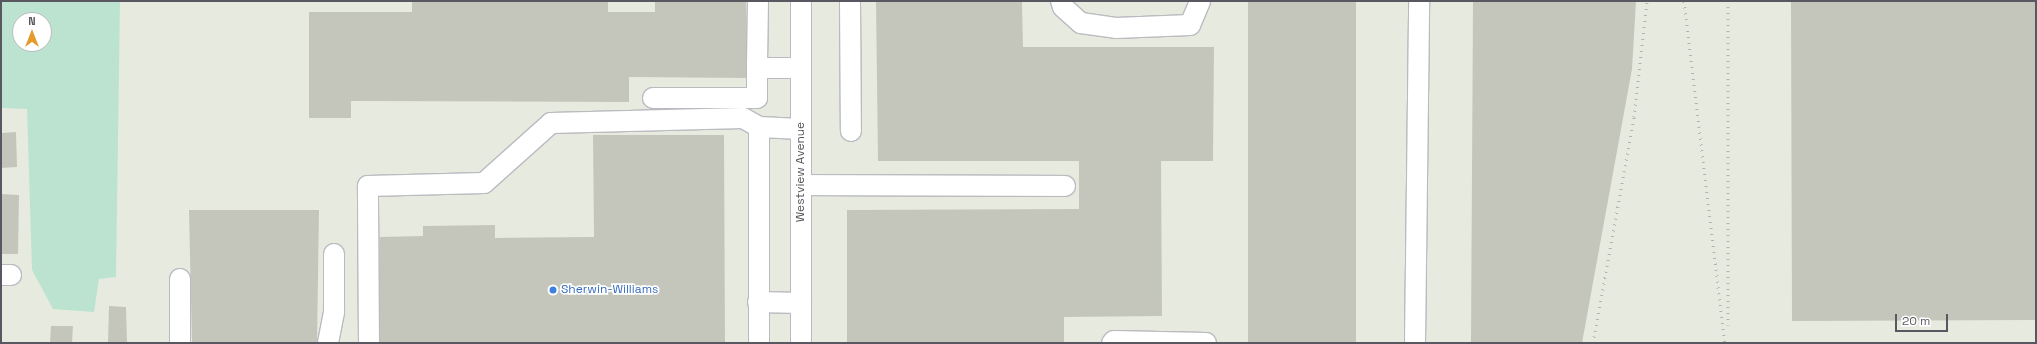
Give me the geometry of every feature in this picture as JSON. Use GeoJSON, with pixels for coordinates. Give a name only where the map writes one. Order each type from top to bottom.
{"type":"FeatureCollection","features":[{"type":"Feature","properties":{"kind":"street"},"geometry":{"type":"LineString","coordinates":[[653,98],[757,98],[758,1]]}},
{"type":"Feature","properties":{"kind":"street","name":"Westview Avenue"},"geometry":{"type":"LineString","coordinates":[[800,1],[800,343]]}},
{"type":"Feature","properties":{"kind":"street"},"geometry":{"type":"LineString","coordinates":[[850,1],[851,131]]}},
{"type":"Feature","properties":{"kind":"street"},"geometry":{"type":"LineString","coordinates":[[1060,1],[1063,7],[1081,23],[1116,28],[1190,25],[1200,1]]}},
{"type":"Feature","properties":{"kind":"street"},"geometry":{"type":"LineString","coordinates":[[1415,343],[1419,1]]}},
{"type":"Feature","properties":{"kind":"street"},"geometry":{"type":"LineString","coordinates":[[757,68],[800,68]]}},
{"type":"Feature","properties":{"kind":"street"},"geometry":{"type":"LineString","coordinates":[[369,343],[368,186],[484,183],[551,123],[743,118],[759,127],[800,129]]}},
{"type":"Feature","properties":{"kind":"street"},"geometry":{"type":"LineString","coordinates":[[759,127],[759,343]]}},
{"type":"Feature","properties":{"kind":"street"},"geometry":{"type":"LineString","coordinates":[[800,185],[1065,186]]}},
{"type":"Feature","properties":{"kind":"street"},"geometry":{"type":"LineString","coordinates":[[328,343],[334,312],[334,254]]}},
{"type":"Feature","properties":{"kind":"street"},"geometry":{"type":"LineString","coordinates":[[180,279],[180,343]]}},
{"type":"Feature","properties":{"kind":"street"},"geometry":{"type":"LineString","coordinates":[[758,302],[800,303]]}},
{"type":"Feature","properties":{"kind":"street"},"geometry":{"type":"LineString","coordinates":[[1112,343],[1114,341],[1206,343]]}},
{"type":"Feature","properties":{"kind":"green space"},"geometry":{"type":"Polygon","coordinates":[[[1,1],[120,1],[116,277],[99,279],[94,312],[53,309],[32,270],[27,109],[1,108],[1,1]]]}},
{"type":"Feature","properties":{"kind":"building"},"geometry":{"type":"Polygon","coordinates":[[[412,1],[608,1],[608,12],[655,12],[655,1],[746,1],[746,78],[629,77],[629,102],[351,101],[351,118],[309,118],[309,12],[412,12],[412,1]]]}},
{"type":"Feature","properties":{"kind":"building"},"geometry":{"type":"Polygon","coordinates":[[[876,1],[1022,1],[1023,47],[1214,47],[1213,161],[1161,161],[1162,316],[1064,317],[1064,343],[847,343],[847,210],[1079,209],[1079,161],[878,161],[876,1]]]}},
{"type":"Feature","properties":{"kind":"building"},"geometry":{"type":"Polygon","coordinates":[[[1248,1],[1356,1],[1356,343],[1248,343],[1248,1]]]}},
{"type":"Feature","properties":{"kind":"building"},"geometry":{"type":"Polygon","coordinates":[[[1473,1],[1636,1],[1632,69],[1582,343],[1471,343],[1473,1]]]}},
{"type":"Feature","properties":{"kind":"building"},"geometry":{"type":"Polygon","coordinates":[[[1791,1],[2036,1],[2036,320],[1792,321],[1791,1]]]}},
{"type":"Feature","properties":{"kind":"building"},"geometry":{"type":"Polygon","coordinates":[[[16,132],[17,167],[1,168],[1,133],[16,132]]]}},
{"type":"Feature","properties":{"kind":"building","name":"Sherwin-Williams"},"geometry":{"type":"Polygon","coordinates":[[[593,135],[724,135],[725,343],[380,343],[380,237],[423,236],[423,226],[495,225],[495,238],[594,237],[593,135]]]}},
{"type":"Feature","properties":{"kind":"building"},"geometry":{"type":"Polygon","coordinates":[[[1,194],[19,195],[18,254],[1,254],[1,194]]]}},
{"type":"Feature","properties":{"kind":"building"},"geometry":{"type":"Polygon","coordinates":[[[189,210],[319,210],[317,343],[192,343],[189,210]]]}},
{"type":"Feature","properties":{"kind":"building"},"geometry":{"type":"Polygon","coordinates":[[[109,306],[126,307],[127,343],[108,343],[109,306]]]}},
{"type":"Feature","properties":{"kind":"building"},"geometry":{"type":"Polygon","coordinates":[[[51,326],[73,326],[72,343],[50,343],[51,326]]]}},
{"type":"Feature","properties":{"kind":"railway"},"geometry":{"type":"LineString","coordinates":[[1593,343],[1634,117],[1647,1]]}},
{"type":"Feature","properties":{"kind":"railway"},"geometry":{"type":"LineString","coordinates":[[1684,1],[1725,343]]}},
{"type":"Feature","properties":{"kind":"railway"},"geometry":{"type":"LineString","coordinates":[[1728,1],[1728,325]]}},
{"type":"Feature","properties":{"kind":"place","name":"Sherwin-Williams"},"geometry":{"type":"Point","coordinates":[553,290]}}]}
